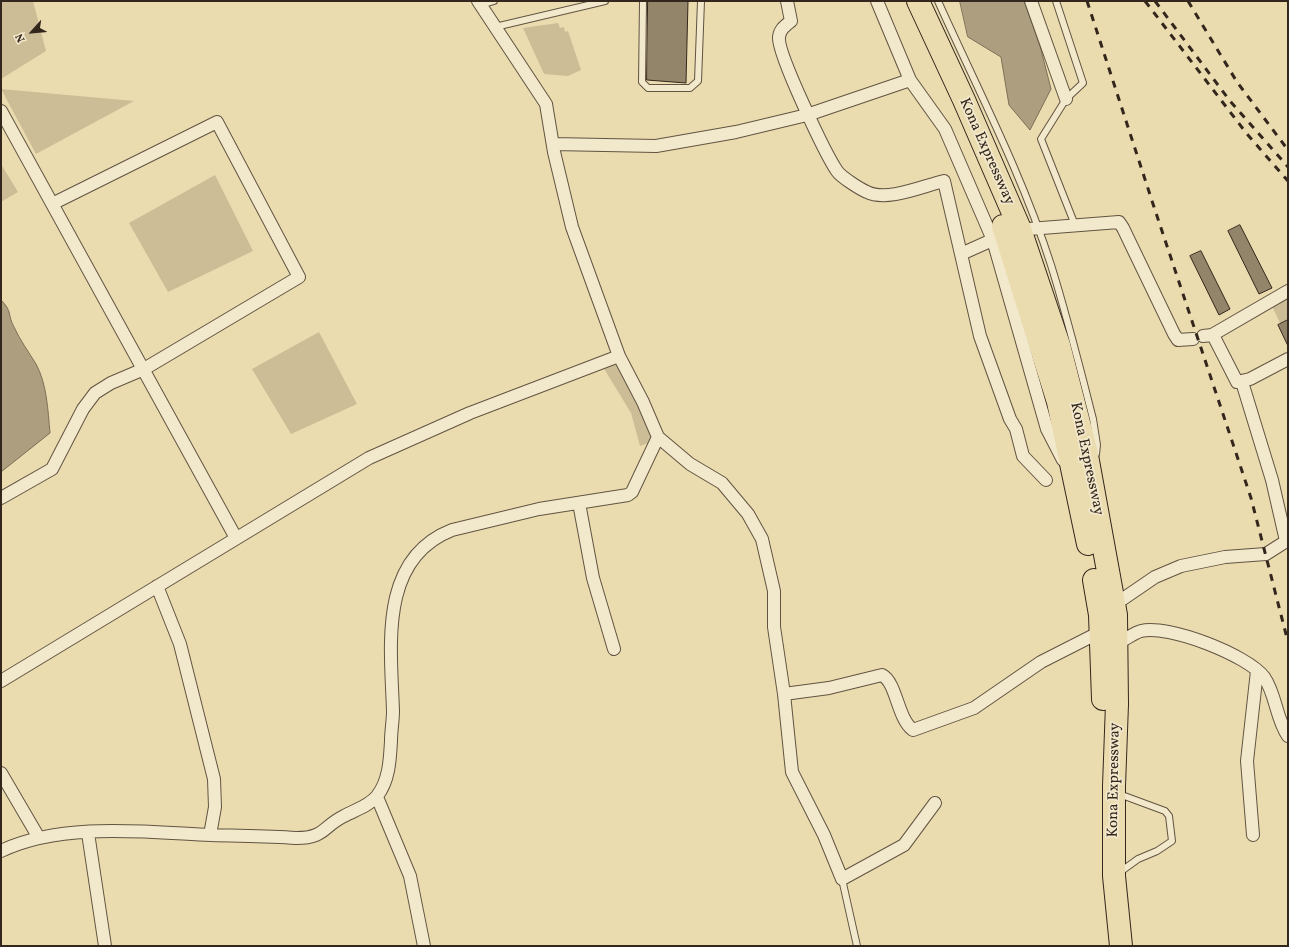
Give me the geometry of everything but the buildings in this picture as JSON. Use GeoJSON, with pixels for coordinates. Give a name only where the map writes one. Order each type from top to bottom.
{"type":"FeatureCollection","features":[{"type":"Feature","properties":{"kind":"highway","name":"Kona Expressway"},"geometry":{"type":"LineString","coordinates":[[903,1],[938,80],[973,153],[1014,232]]}},
{"type":"Feature","properties":{"kind":"highway","name":"Kona Expressway"},"geometry":{"type":"LineString","coordinates":[[918,1],[964,100],[1014,232],[1058,402],[1084,483],[1109,622],[1104,726],[1120,946]]}},
{"type":"Feature","properties":{"kind":"highway","name":"Kona Expressway"},"geometry":{"type":"LineString","coordinates":[[1106,946],[1101,890],[1109,802]]}},
{"type":"Feature","properties":{"kind":"street"},"geometry":{"type":"LineString","coordinates":[[787,1],[791,21],[782,28],[779,38],[807,115],[838,172],[867,192],[883,197],[944,181],[980,336],[1010,420],[1016,429],[1023,456],[1046,480]]}},
{"type":"Feature","properties":{"kind":"street"},"geometry":{"type":"LineString","coordinates":[[877,1],[910,80],[945,129],[1014,232]]}},
{"type":"Feature","properties":{"kind":"street"},"geometry":{"type":"LineString","coordinates":[[1031,1],[1066,99]]}},
{"type":"Feature","properties":{"kind":"street"},"geometry":{"type":"LineString","coordinates":[[479,3],[546,104],[553,144],[572,227],[619,356],[643,402],[658,437],[690,464],[722,483],[748,514],[762,539],[774,591],[774,627],[784,694],[792,772],[824,835],[842,878],[904,845],[935,803]]}},
{"type":"Feature","properties":{"kind":"street"},"geometry":{"type":"LineString","coordinates":[[553,144],[656,146],[736,132],[807,115],[910,80]]}},
{"type":"Feature","properties":{"kind":"street"},"geometry":{"type":"LineString","coordinates":[[1,111],[236,538]]}},
{"type":"Feature","properties":{"kind":"street"},"geometry":{"type":"LineString","coordinates":[[1,498],[52,469],[83,409],[95,393],[111,383],[144,369],[299,277],[217,122],[52,204]]}},
{"type":"Feature","properties":{"kind":"street"},"geometry":{"type":"LineString","coordinates":[[961,254],[1014,232],[1119,222],[1178,340],[1203,337],[1288,291]]}},
{"type":"Feature","properties":{"kind":"street"},"geometry":{"type":"LineString","coordinates":[[1203,337],[1237,382],[1242,382],[1288,359]]}},
{"type":"Feature","properties":{"kind":"street"},"geometry":{"type":"LineString","coordinates":[[1,681],[369,458],[470,413],[619,356]]}},
{"type":"Feature","properties":{"kind":"street"},"geometry":{"type":"LineString","coordinates":[[784,694],[829,688],[882,675],[889,681],[908,726],[913,730],[918,730],[974,708],[1041,662],[1109,622],[1155,577],[1181,566],[1225,557],[1266,554],[1287,540],[1272,480],[1242,382]]}},
{"type":"Feature","properties":{"kind":"street"},"geometry":{"type":"LineString","coordinates":[[1,851],[39,838],[88,833],[182,833],[296,838],[314,837],[342,816],[361,808],[377,797],[386,781],[390,755],[393,713],[391,647],[392,618],[401,580],[411,562],[423,548],[438,535],[452,530],[539,510],[628,495],[632,492],[658,437]]}},
{"type":"Feature","properties":{"kind":"street"},"geometry":{"type":"LineString","coordinates":[[579,504],[593,578],[614,648]]}},
{"type":"Feature","properties":{"kind":"street"},"geometry":{"type":"LineString","coordinates":[[157,586],[180,644],[214,779],[215,807],[210,835]]}},
{"type":"Feature","properties":{"kind":"street"},"geometry":{"type":"LineString","coordinates":[[1109,622],[1142,631],[1178,633],[1204,642],[1248,664],[1264,677],[1272,693],[1288,736]]}},
{"type":"Feature","properties":{"kind":"street"},"geometry":{"type":"LineString","coordinates":[[1253,835],[1247,761],[1257,671]]}},
{"type":"Feature","properties":{"kind":"street"},"geometry":{"type":"LineString","coordinates":[[1,773],[39,838]]}},
{"type":"Feature","properties":{"kind":"street"},"geometry":{"type":"LineString","coordinates":[[377,797],[410,876],[424,946]]}},
{"type":"Feature","properties":{"kind":"street"},"geometry":{"type":"LineString","coordinates":[[88,833],[104,946]]}},
{"type":"Feature","properties":{"kind":"lane"},"geometry":{"type":"LineString","coordinates":[[479,3],[494,1]]}},
{"type":"Feature","properties":{"kind":"lane"},"geometry":{"type":"LineString","coordinates":[[495,27],[605,1]]}},
{"type":"Feature","properties":{"kind":"lane"},"geometry":{"type":"LineString","coordinates":[[643,1],[642,82],[644,86],[648,88],[690,88],[698,81],[701,1]]}},
{"type":"Feature","properties":{"kind":"lane"},"geometry":{"type":"LineString","coordinates":[[938,1],[1004,148],[1014,232],[1051,264],[1093,420],[1097,445],[1084,483]]}},
{"type":"Feature","properties":{"kind":"lane"},"geometry":{"type":"LineString","coordinates":[[1056,1],[1084,83],[1066,99],[1040,139],[1075,225]]}},
{"type":"Feature","properties":{"kind":"lane"},"geometry":{"type":"LineString","coordinates":[[1109,802],[1133,800],[1165,811],[1169,816],[1172,841],[1161,849],[1138,859],[1114,876]]}},
{"type":"Feature","properties":{"kind":"lane"},"geometry":{"type":"LineString","coordinates":[[842,878],[857,946]]}},
{"type":"Feature","properties":{"kind":"shaded area"},"geometry":{"type":"Polygon","coordinates":[[[1,1],[33,1],[46,51],[1,79],[1,1]]]}},
{"type":"Feature","properties":{"kind":"shaded area"},"geometry":{"type":"Polygon","coordinates":[[[960,1],[1024,1],[1040,46],[1051,89],[1030,130],[1009,105],[1001,57],[968,37],[960,1]]]}},
{"type":"Feature","properties":{"kind":"shaded area"},"geometry":{"type":"Polygon","coordinates":[[[558,23],[560,28],[564,27],[565,32],[568,31],[581,70],[568,76],[544,74],[523,28],[558,23]]]}},
{"type":"Feature","properties":{"kind":"shaded area"},"geometry":{"type":"Polygon","coordinates":[[[1,89],[134,101],[36,154],[1,89]]]}},
{"type":"Feature","properties":{"kind":"shaded area"},"geometry":{"type":"Polygon","coordinates":[[[1,164],[18,192],[1,202],[1,164]]]}},
{"type":"Feature","properties":{"kind":"shaded area"},"geometry":{"type":"Polygon","coordinates":[[[215,175],[253,251],[168,292],[129,223],[215,175]]]}},
{"type":"Feature","properties":{"kind":"shaded area"},"geometry":{"type":"Polygon","coordinates":[[[1288,297],[1288,340],[1272,306],[1288,297]]]}},
{"type":"Feature","properties":{"kind":"shaded area"},"geometry":{"type":"Polygon","coordinates":[[[1,300],[9,310],[16,332],[36,364],[43,380],[50,433],[1,472],[1,300]]]}},
{"type":"Feature","properties":{"kind":"shaded area"},"geometry":{"type":"Polygon","coordinates":[[[319,332],[357,404],[291,434],[252,369],[319,332]]]}},
{"type":"Feature","properties":{"kind":"shaded area"},"geometry":{"type":"Polygon","coordinates":[[[618,357],[654,430],[648,443],[640,446],[631,413],[603,367],[618,357]]]}},
{"type":"Feature","properties":{"kind":"railway"},"geometry":{"type":"LineString","coordinates":[[1087,1],[1251,498],[1288,642]]}},
{"type":"Feature","properties":{"kind":"railway"},"geometry":{"type":"LineString","coordinates":[[1145,1],[1247,134],[1288,181]]}},
{"type":"Feature","properties":{"kind":"railway"},"geometry":{"type":"LineString","coordinates":[[1155,1],[1230,101],[1288,167]]}},
{"type":"Feature","properties":{"kind":"railway"},"geometry":{"type":"LineString","coordinates":[[1188,1],[1237,82],[1288,150]]}}]}
